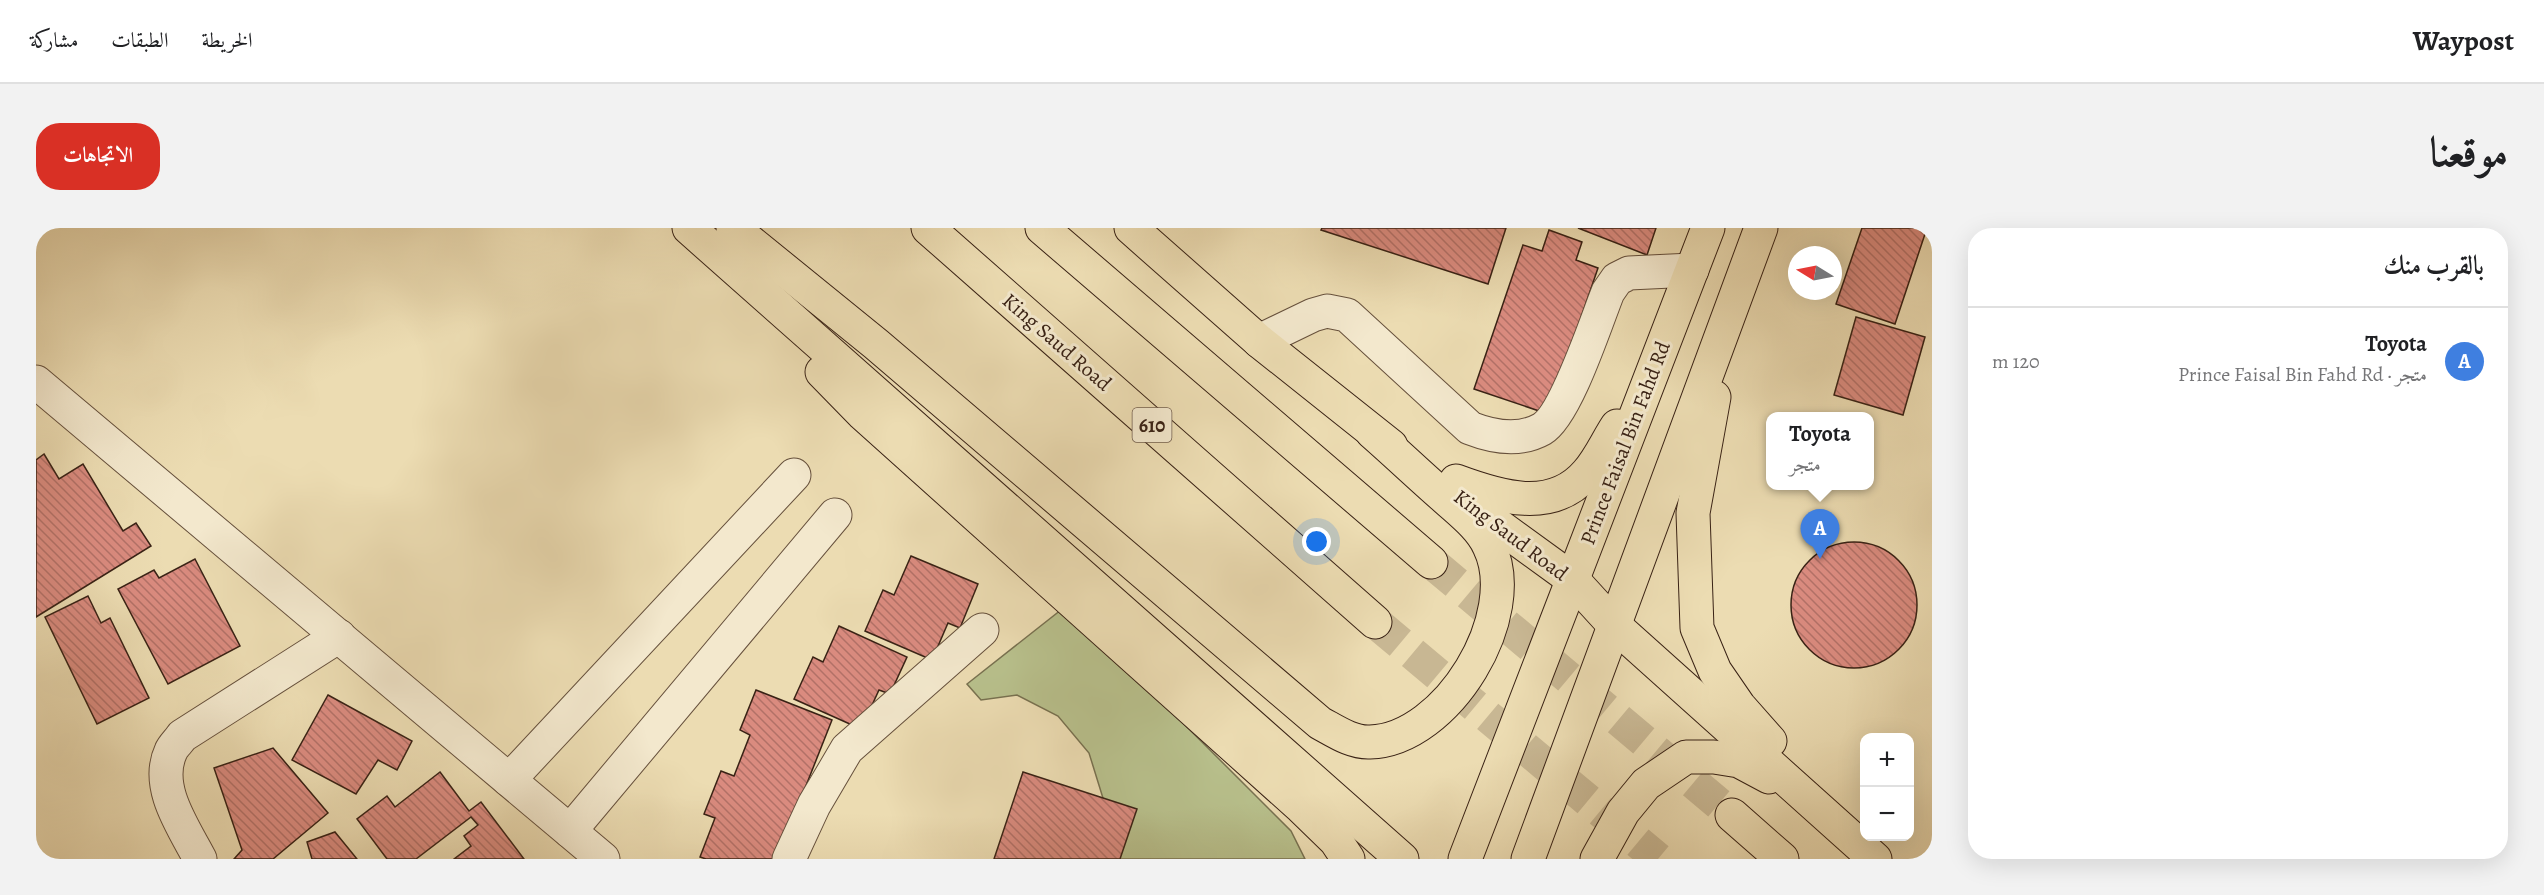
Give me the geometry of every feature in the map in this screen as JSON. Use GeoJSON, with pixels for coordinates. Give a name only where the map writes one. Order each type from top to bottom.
{"type":"FeatureCollection","features":[{"type":"Feature","properties":{"kind":"main road"},"geometry":{"type":"LineString","coordinates":[[683,228],[863,414],[1300,806],[1336,841],[1348,859]]}},
{"type":"Feature","properties":{"kind":"main road"},"geometry":{"type":"LineString","coordinates":[[689,228],[1402,859]]}},
{"type":"Feature","properties":{"kind":"main road"},"geometry":{"type":"LineString","coordinates":[[733,228],[876,344],[1320,723],[1344,736],[1369,742],[1402,736],[1424,723],[1443,705],[1464,679],[1491,627],[1496,598],[1497,571],[1489,545],[1473,523],[1372,432]]}},
{"type":"Feature","properties":{"kind":"main road","name":"King Saud Road"},"geometry":{"type":"LineString","coordinates":[[928,228],[1375,622]]}},
{"type":"Feature","properties":{"kind":"main road"},"geometry":{"type":"LineString","coordinates":[[1042,228],[1431,562]]}},
{"type":"Feature","properties":{"kind":"main road","name":"King Saud Road"},"geometry":{"type":"LineString","coordinates":[[1131,228],[1259,341],[1372,432],[1572,579],[1614,625],[1870,855]]}},
{"type":"Feature","properties":{"kind":"main road","name":"Prince Faisal Bin Fahd Rd"},"geometry":{"type":"LineString","coordinates":[[1465,859],[1708,228]]}},
{"type":"Feature","properties":{"kind":"main road"},"geometry":{"type":"LineString","coordinates":[[1528,859],[1761,228]]}},
{"type":"Feature","properties":{"kind":"main road"},"geometry":{"type":"LineString","coordinates":[[1729,312],[1693,513],[1697,628],[1715,671],[1739,706],[1870,855]]}},
{"type":"Feature","properties":{"kind":"main road"},"geometry":{"type":"LineString","coordinates":[[1422,469],[1493,495],[1518,499],[1543,498],[1565,492],[1587,473],[1657,360]]}},
{"type":"Feature","properties":{"kind":"main road"},"geometry":{"type":"LineString","coordinates":[[1597,859],[1623,812],[1646,784],[1686,756],[1739,761],[1798,791]]}},
{"type":"Feature","properties":{"kind":"main road"},"geometry":{"type":"LineString","coordinates":[[1732,815],[1782,859]]}},
{"type":"Feature","properties":{"kind":"street"},"geometry":{"type":"LineString","coordinates":[[1259,341],[1313,315],[1327,311],[1347,315],[1470,428],[1491,436],[1521,436],[1543,429],[1560,410],[1608,292],[1617,279],[1629,273],[1692,270]]}},
{"type":"Feature","properties":{"kind":"street"},"geometry":{"type":"LineString","coordinates":[[36,382],[603,859]]}},
{"type":"Feature","properties":{"kind":"street"},"geometry":{"type":"LineString","coordinates":[[509,780],[794,475]]}},
{"type":"Feature","properties":{"kind":"street"},"geometry":{"type":"LineString","coordinates":[[570,831],[835,515]]}},
{"type":"Feature","properties":{"kind":"street"},"geometry":{"type":"LineString","coordinates":[[789,859],[814,805],[847,749],[982,630]]}},
{"type":"Feature","properties":{"kind":"street"},"geometry":{"type":"LineString","coordinates":[[200,859],[171,804],[166,775],[171,751],[182,736],[339,636]]}},
{"type":"Feature","properties":{"kind":"green space"},"geometry":{"type":"Polygon","coordinates":[[[1066,606],[1291,831],[1305,859],[1105,859],[1107,811],[1089,753],[1058,716],[1017,695],[981,700],[967,684],[1066,606]]]}},
{"type":"Feature","properties":{"kind":"building"},"geometry":{"type":"Polygon","coordinates":[[[1322,228],[1506,228],[1488,284],[1321,230],[1322,228]]]}},
{"type":"Feature","properties":{"kind":"building"},"geometry":{"type":"Polygon","coordinates":[[[1578,228],[1656,228],[1647,255],[1578,228]]]}},
{"type":"Feature","properties":{"kind":"building"},"geometry":{"type":"Polygon","coordinates":[[[1862,228],[1927,228],[1895,324],[1836,304],[1837,300],[1842,300],[1842,286],[1862,228]]]}},
{"type":"Feature","properties":{"kind":"building"},"geometry":{"type":"Polygon","coordinates":[[[1549,230],[1582,242],[1576,260],[1598,268],[1548,414],[1474,389],[1523,245],[1542,251],[1549,230]]]}},
{"type":"Feature","properties":{"kind":"building"},"geometry":{"type":"Polygon","coordinates":[[[1856,317],[1925,337],[1903,415],[1834,395],[1856,317]]]}},
{"type":"Feature","properties":{"kind":"building"},"geometry":{"type":"Polygon","coordinates":[[[44,454],[59,479],[83,464],[123,531],[136,523],[151,546],[36,617],[36,460],[44,454]]]}},
{"type":"Feature","properties":{"kind":"building"},"geometry":{"type":"Polygon","coordinates":[[[1854,542],[1878,547],[1899,560],[1912,581],[1917,605],[1912,629],[1899,650],[1878,663],[1854,668],[1830,663],[1809,650],[1796,629],[1791,605],[1796,581],[1809,560],[1830,547],[1854,542]]]}},
{"type":"Feature","properties":{"kind":"building"},"geometry":{"type":"Polygon","coordinates":[[[911,556],[978,584],[960,628],[948,623],[932,660],[865,631],[883,590],[894,595],[911,556]]]}},
{"type":"Feature","properties":{"kind":"building"},"geometry":{"type":"Polygon","coordinates":[[[195,559],[240,646],[168,684],[118,589],[154,570],[159,578],[195,559]]]}},
{"type":"Feature","properties":{"kind":"building"},"geometry":{"type":"Polygon","coordinates":[[[88,596],[101,623],[110,618],[149,698],[97,724],[45,617],[88,596]]]}},
{"type":"Feature","properties":{"kind":"building"},"geometry":{"type":"Polygon","coordinates":[[[839,626],[907,657],[890,694],[879,690],[861,729],[794,699],[813,657],[823,662],[839,626]]]}},
{"type":"Feature","properties":{"kind":"building"},"geometry":{"type":"Polygon","coordinates":[[[756,690],[832,720],[777,859],[706,859],[700,857],[715,818],[704,814],[721,771],[734,776],[750,735],[740,730],[756,690]]]}},
{"type":"Feature","properties":{"kind":"building"},"geometry":{"type":"Polygon","coordinates":[[[328,695],[412,741],[397,770],[378,760],[356,794],[292,760],[328,695]]]}},
{"type":"Feature","properties":{"kind":"building"},"geometry":{"type":"Polygon","coordinates":[[[273,748],[328,813],[273,859],[234,859],[242,850],[214,768],[273,748]]]}},
{"type":"Feature","properties":{"kind":"building"},"geometry":{"type":"Polygon","coordinates":[[[440,772],[469,811],[481,802],[524,859],[454,859],[471,846],[464,836],[478,825],[471,817],[416,859],[387,859],[357,819],[387,796],[395,807],[440,772]]]}},
{"type":"Feature","properties":{"kind":"building"},"geometry":{"type":"Polygon","coordinates":[[[1023,772],[1137,809],[1120,859],[994,859],[1023,772]]]}},
{"type":"Feature","properties":{"kind":"building"},"geometry":{"type":"Polygon","coordinates":[[[335,832],[357,859],[312,859],[307,842],[335,832]]]}},
{"type":"Feature","properties":{"kind":"tunnel"},"geometry":{"type":"LineString","coordinates":[[1431,562],[1732,815]]}},
{"type":"Feature","properties":{"kind":"tunnel"},"geometry":{"type":"LineString","coordinates":[[1375,622],[1658,859]]}},
{"type":"Feature","properties":{"kind":"place","name":"Toyota"},"geometry":{"type":"Point","coordinates":[1820,559]}}]}
